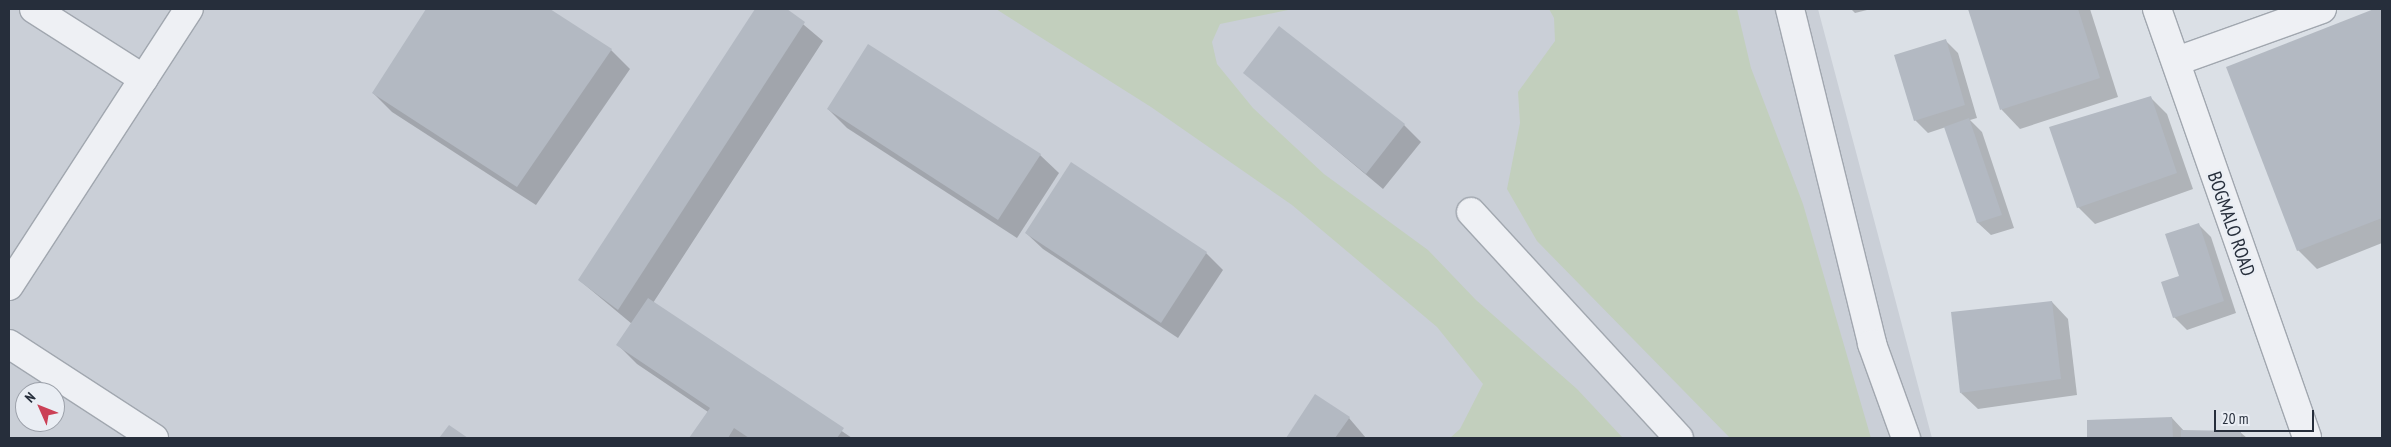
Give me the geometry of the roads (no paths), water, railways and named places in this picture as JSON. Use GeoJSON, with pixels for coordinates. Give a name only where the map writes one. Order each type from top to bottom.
{"type":"FeatureCollection","features":[{"type":"Feature","properties":{"kind":"street"},"geometry":{"type":"LineString","coordinates":[[34,9],[144,80]]}},
{"type":"Feature","properties":{"kind":"street"},"geometry":{"type":"LineString","coordinates":[[9,286],[190,9]]}},
{"type":"Feature","properties":{"kind":"street"},"geometry":{"type":"LineString","coordinates":[[1790,9],[1872,344],[1906,438]]}},
{"type":"Feature","properties":{"kind":"street","name":"BOGMALO ROAD"},"geometry":{"type":"LineString","coordinates":[[2157,9],[2177,60],[2223,205],[2306,438]]}},
{"type":"Feature","properties":{"kind":"street"},"geometry":{"type":"LineString","coordinates":[[2177,60],[2322,9]]}},
{"type":"Feature","properties":{"kind":"street"},"geometry":{"type":"LineString","coordinates":[[1470,212],[1679,438]]}},
{"type":"Feature","properties":{"kind":"street"},"geometry":{"type":"LineString","coordinates":[[9,344],[154,438]]}}]}
